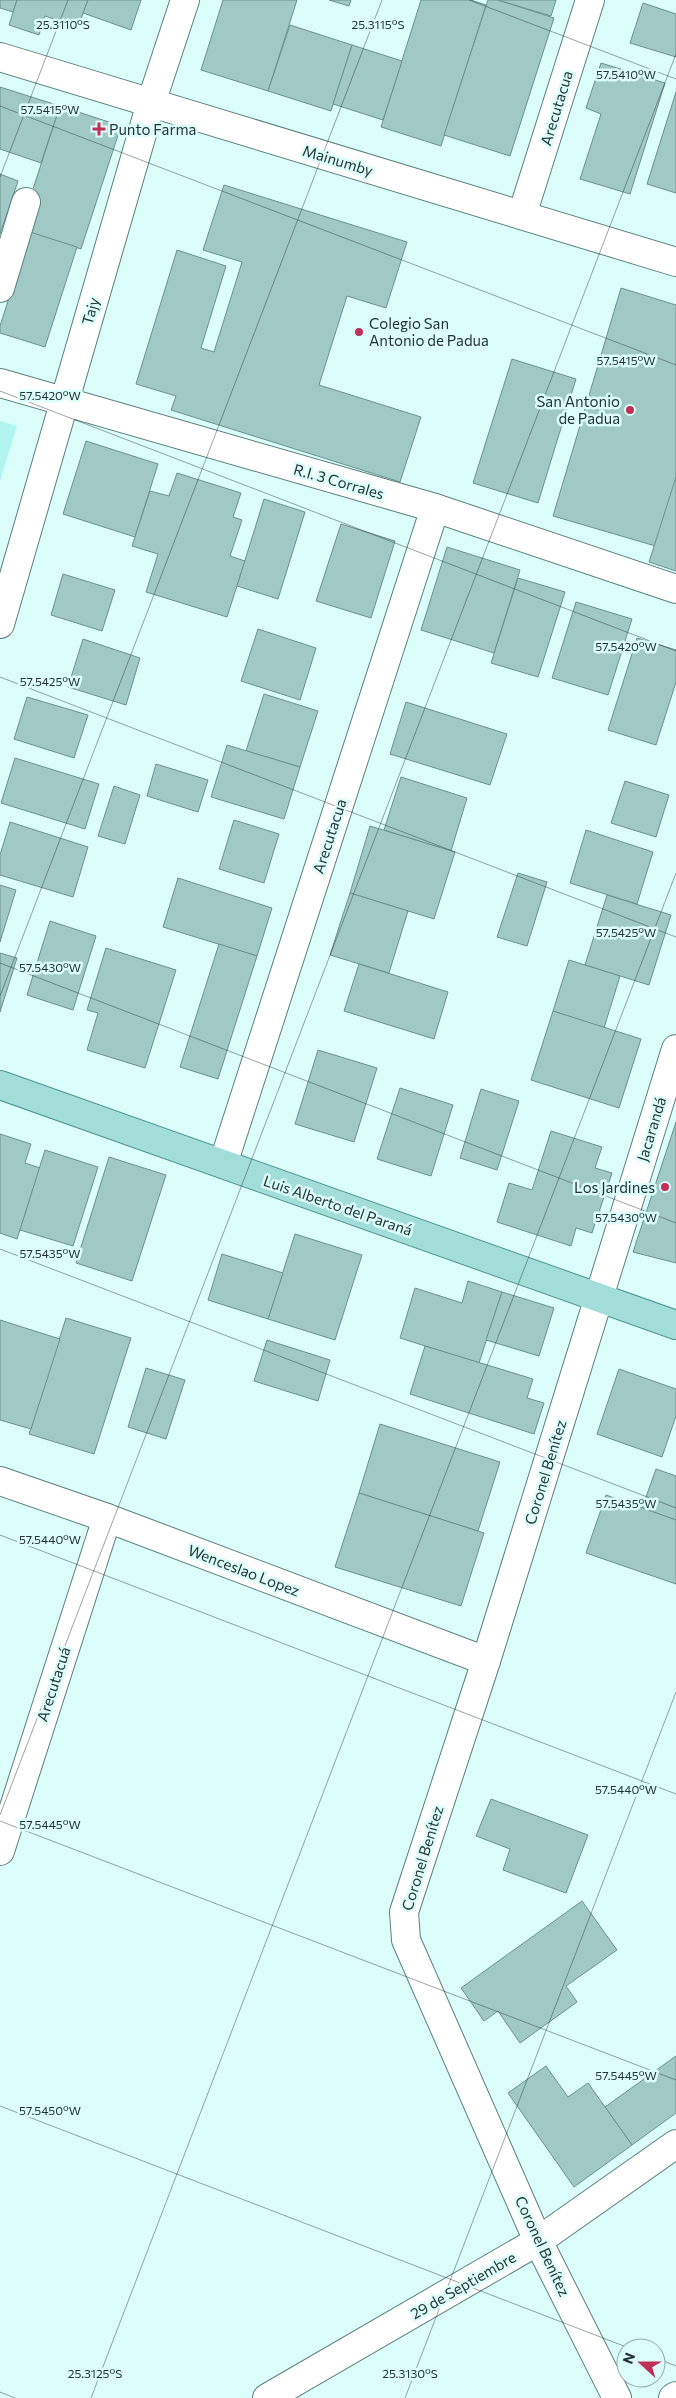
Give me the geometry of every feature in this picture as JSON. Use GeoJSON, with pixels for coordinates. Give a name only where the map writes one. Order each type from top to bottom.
{"type":"FeatureCollection","features":[{"type":"Feature","properties":{"kind":"main road","name":"Luis Alberto del Paraná"},"geometry":{"type":"LineString","coordinates":[[0,1085],[600,1296],[676,1325]]}},
{"type":"Feature","properties":{"kind":"street","name":"Tajy"},"geometry":{"type":"LineString","coordinates":[[0,624],[63,402],[184,0]]}},
{"type":"Feature","properties":{"kind":"street","name":"Arecutacua"},"geometry":{"type":"LineString","coordinates":[[522,215],[590,0]]}},
{"type":"Feature","properties":{"kind":"street","name":"Mainumby"},"geometry":{"type":"LineString","coordinates":[[0,58],[676,262]]}},
{"type":"Feature","properties":{"kind":"street"},"geometry":{"type":"LineString","coordinates":[[0,288],[26,202]]}},
{"type":"Feature","properties":{"kind":"street","name":"R.I. 3 Corrales"},"geometry":{"type":"LineString","coordinates":[[0,383],[435,508],[676,589]]}},
{"type":"Feature","properties":{"kind":"street","name":"Arecutacua"},"geometry":{"type":"LineString","coordinates":[[223,1164],[435,508]]}},
{"type":"Feature","properties":{"kind":"street","name":"Jacarandá"},"geometry":{"type":"LineString","coordinates":[[600,1296],[676,1049]]}},
{"type":"Feature","properties":{"kind":"street","name":"Coronel Benítez"},"geometry":{"type":"LineString","coordinates":[[600,1296],[486,1661],[404,1912],[406,1940],[538,2241],[617,2398]]}},
{"type":"Feature","properties":{"kind":"street","name":"Wenceslao Lopez"},"geometry":{"type":"LineString","coordinates":[[0,1481],[106,1518],[486,1661]]}},
{"type":"Feature","properties":{"kind":"street","name":"Arecutacuá"},"geometry":{"type":"LineString","coordinates":[[0,1851],[106,1518]]}},
{"type":"Feature","properties":{"kind":"street","name":"29 de Septiembre"},"geometry":{"type":"LineString","coordinates":[[267,2398],[538,2241],[676,2144]]}},
{"type":"Feature","properties":{"kind":"shaded area"},"geometry":{"type":"Polygon","coordinates":[[[0,421],[17,426],[0,481],[0,421]]]}},
{"type":"Feature","properties":{"kind":"building"},"geometry":{"type":"Polygon","coordinates":[[[0,0],[17,0],[13,12],[0,8],[0,0]]]}},
{"type":"Feature","properties":{"kind":"building"},"geometry":{"type":"Polygon","coordinates":[[[17,0],[88,0],[78,27],[45,16],[39,35],[9,25],[17,0]]]}},
{"type":"Feature","properties":{"kind":"building"},"geometry":{"type":"Polygon","coordinates":[[[88,0],[141,0],[131,30],[83,13],[88,0]]]}},
{"type":"Feature","properties":{"kind":"building"},"geometry":{"type":"Polygon","coordinates":[[[223,0],[297,0],[268,91],[201,70],[223,0]]]}},
{"type":"Feature","properties":{"kind":"building"},"geometry":{"type":"Polygon","coordinates":[[[329,0],[351,0],[349,6],[329,0]]]}},
{"type":"Feature","properties":{"kind":"building"},"geometry":{"type":"Polygon","coordinates":[[[421,0],[471,0],[486,5],[441,146],[381,127],[421,0]]]}},
{"type":"Feature","properties":{"kind":"building"},"geometry":{"type":"Polygon","coordinates":[[[488,0],[498,0],[554,18],[510,156],[444,135],[488,0]]]}},
{"type":"Feature","properties":{"kind":"building"},"geometry":{"type":"Polygon","coordinates":[[[498,0],[556,0],[551,16],[498,0]]]}},
{"type":"Feature","properties":{"kind":"building"},"geometry":{"type":"Polygon","coordinates":[[[643,3],[676,14],[676,57],[630,43],[643,3]]]}},
{"type":"Feature","properties":{"kind":"building"},"geometry":{"type":"Polygon","coordinates":[[[290,25],[352,45],[331,111],[268,91],[290,25]]]}},
{"type":"Feature","properties":{"kind":"building"},"geometry":{"type":"Polygon","coordinates":[[[352,45],[402,61],[383,120],[333,104],[352,45]]]}},
{"type":"Feature","properties":{"kind":"building"},"geometry":{"type":"Polygon","coordinates":[[[601,63],[665,83],[630,194],[580,179],[601,114],[586,108],[601,63]]]}},
{"type":"Feature","properties":{"kind":"building"},"geometry":{"type":"Polygon","coordinates":[[[0,87],[60,106],[41,163],[0,149],[0,87]]]}},
{"type":"Feature","properties":{"kind":"building"},"geometry":{"type":"Polygon","coordinates":[[[676,92],[676,193],[647,184],[676,92]]]}},
{"type":"Feature","properties":{"kind":"building"},"geometry":{"type":"Polygon","coordinates":[[[60,106],[121,126],[81,249],[20,229],[60,106]]]}},
{"type":"Feature","properties":{"kind":"building"},"geometry":{"type":"Polygon","coordinates":[[[0,174],[18,181],[0,234],[0,174]]]}},
{"type":"Feature","properties":{"kind":"building"},"geometry":{"type":"Polygon","coordinates":[[[224,185],[407,242],[386,308],[347,296],[319,385],[421,417],[400,482],[171,410],[176,396],[136,384],[177,250],[226,266],[201,348],[214,352],[242,262],[203,250],[224,185]]]}},
{"type":"Feature","properties":{"kind":"building"},"geometry":{"type":"Polygon","coordinates":[[[30,232],[77,247],[45,347],[0,333],[0,326],[30,232]]]}},
{"type":"Feature","properties":{"kind":"building","name":"San Antonio de Padua"},"geometry":{"type":"Polygon","coordinates":[[[621,288],[676,305],[676,552],[553,516],[621,288]]]}},
{"type":"Feature","properties":{"kind":"building"},"geometry":{"type":"Polygon","coordinates":[[[512,359],[576,379],[538,503],[473,483],[512,359]]]}},
{"type":"Feature","properties":{"kind":"building"},"geometry":{"type":"Polygon","coordinates":[[[86,441],[158,464],[135,537],[63,514],[86,441]]]}},
{"type":"Feature","properties":{"kind":"building"},"geometry":{"type":"Polygon","coordinates":[[[177,473],[241,493],[233,517],[242,520],[230,556],[245,561],[227,617],[146,592],[158,554],[132,546],[150,491],[169,496],[177,473]]]}},
{"type":"Feature","properties":{"kind":"building"},"geometry":{"type":"Polygon","coordinates":[[[676,477],[676,571],[649,562],[676,477]]]}},
{"type":"Feature","properties":{"kind":"building"},"geometry":{"type":"Polygon","coordinates":[[[264,499],[305,512],[278,599],[237,586],[264,499]]]}},
{"type":"Feature","properties":{"kind":"building"},"geometry":{"type":"Polygon","coordinates":[[[341,524],[395,541],[371,618],[316,601],[341,524]]]}},
{"type":"Feature","properties":{"kind":"building"},"geometry":{"type":"Polygon","coordinates":[[[447,547],[520,570],[494,653],[421,630],[447,547]]]}},
{"type":"Feature","properties":{"kind":"building"},"geometry":{"type":"Polygon","coordinates":[[[63,574],[115,590],[102,631],[51,615],[63,574]]]}},
{"type":"Feature","properties":{"kind":"building"},"geometry":{"type":"Polygon","coordinates":[[[518,578],[565,592],[538,677],[491,663],[518,578]]]}},
{"type":"Feature","properties":{"kind":"building"},"geometry":{"type":"Polygon","coordinates":[[[576,602],[632,619],[608,695],[552,678],[576,602]]]}},
{"type":"Feature","properties":{"kind":"building"},"geometry":{"type":"Polygon","coordinates":[[[258,629],[316,648],[300,700],[241,681],[258,629]]]}},
{"type":"Feature","properties":{"kind":"building"},"geometry":{"type":"Polygon","coordinates":[[[637,638],[676,650],[676,682],[656,745],[608,730],[637,638]]]}},
{"type":"Feature","properties":{"kind":"building"},"geometry":{"type":"Polygon","coordinates":[[[83,639],[140,658],[126,705],[68,687],[83,639]]]}},
{"type":"Feature","properties":{"kind":"building"},"geometry":{"type":"Polygon","coordinates":[[[264,694],[318,711],[300,767],[246,751],[264,694]]]}},
{"type":"Feature","properties":{"kind":"building"},"geometry":{"type":"Polygon","coordinates":[[[27,697],[88,715],[74,758],[14,739],[27,697]]]}},
{"type":"Feature","properties":{"kind":"building"},"geometry":{"type":"Polygon","coordinates":[[[406,702],[507,734],[490,785],[390,754],[406,702]]]}},
{"type":"Feature","properties":{"kind":"building"},"geometry":{"type":"Polygon","coordinates":[[[227,745],[300,767],[284,819],[211,797],[227,745]]]}},
{"type":"Feature","properties":{"kind":"building"},"geometry":{"type":"Polygon","coordinates":[[[15,758],[99,784],[85,829],[1,803],[15,758]]]}},
{"type":"Feature","properties":{"kind":"building"},"geometry":{"type":"Polygon","coordinates":[[[156,764],[208,780],[198,812],[147,796],[156,764]]]}},
{"type":"Feature","properties":{"kind":"building"},"geometry":{"type":"Polygon","coordinates":[[[401,777],[467,798],[451,851],[384,830],[401,777]]]}},
{"type":"Feature","properties":{"kind":"building"},"geometry":{"type":"Polygon","coordinates":[[[625,781],[669,795],[656,837],[611,823],[625,781]]]}},
{"type":"Feature","properties":{"kind":"building"},"geometry":{"type":"Polygon","coordinates":[[[114,786],[140,795],[125,844],[98,836],[114,786]]]}},
{"type":"Feature","properties":{"kind":"building"},"geometry":{"type":"Polygon","coordinates":[[[234,820],[279,834],[264,883],[219,869],[234,820]]]}},
{"type":"Feature","properties":{"kind":"building"},"geometry":{"type":"Polygon","coordinates":[[[10,822],[88,847],[73,897],[0,875],[0,855],[10,822]]]}},
{"type":"Feature","properties":{"kind":"building"},"geometry":{"type":"Polygon","coordinates":[[[370,826],[455,852],[434,919],[350,893],[370,826]]]}},
{"type":"Feature","properties":{"kind":"building"},"geometry":{"type":"Polygon","coordinates":[[[586,830],[653,852],[637,904],[570,883],[586,830]]]}},
{"type":"Feature","properties":{"kind":"building"},"geometry":{"type":"Polygon","coordinates":[[[518,873],[547,882],[527,946],[497,937],[518,873]]]}},
{"type":"Feature","properties":{"kind":"building"},"geometry":{"type":"Polygon","coordinates":[[[178,878],[272,908],[257,956],[163,927],[178,878]]]}},
{"type":"Feature","properties":{"kind":"building"},"geometry":{"type":"Polygon","coordinates":[[[0,885],[16,890],[0,942],[0,885]]]}},
{"type":"Feature","properties":{"kind":"building"},"geometry":{"type":"Polygon","coordinates":[[[350,893],[408,911],[389,973],[330,955],[350,893]]]}},
{"type":"Feature","properties":{"kind":"building"},"geometry":{"type":"Polygon","coordinates":[[[607,895],[671,915],[649,985],[585,965],[607,895]]]}},
{"type":"Feature","properties":{"kind":"building"},"geometry":{"type":"Polygon","coordinates":[[[50,921],[96,936],[73,1010],[27,995],[50,921]]]}},
{"type":"Feature","properties":{"kind":"building"},"geometry":{"type":"Polygon","coordinates":[[[219,944],[257,956],[218,1079],[180,1067],[219,944]]]}},
{"type":"Feature","properties":{"kind":"building"},"geometry":{"type":"Polygon","coordinates":[[[106,948],[176,970],[145,1068],[87,1050],[98,1013],[87,1010],[106,948]]]}},
{"type":"Feature","properties":{"kind":"building"},"geometry":{"type":"Polygon","coordinates":[[[0,953],[17,958],[0,1012],[0,953]]]}},
{"type":"Feature","properties":{"kind":"building"},"geometry":{"type":"Polygon","coordinates":[[[569,960],[620,976],[604,1028],[553,1011],[569,960]]]}},
{"type":"Feature","properties":{"kind":"building"},"geometry":{"type":"Polygon","coordinates":[[[359,964],[448,992],[434,1039],[344,1011],[359,964]]]}},
{"type":"Feature","properties":{"kind":"building"},"geometry":{"type":"Polygon","coordinates":[[[553,1011],[641,1039],[619,1108],[531,1080],[553,1011]]]}},
{"type":"Feature","properties":{"kind":"building"},"geometry":{"type":"Polygon","coordinates":[[[318,1050],[377,1068],[354,1142],[295,1124],[318,1050]]]}},
{"type":"Feature","properties":{"kind":"building"},"geometry":{"type":"Polygon","coordinates":[[[400,1088],[453,1105],[431,1176],[377,1159],[400,1088]]]}},
{"type":"Feature","properties":{"kind":"building"},"geometry":{"type":"Polygon","coordinates":[[[481,1089],[519,1101],[497,1170],[460,1158],[481,1089]]]}},
{"type":"Feature","properties":{"kind":"building","name":"Los Jardines"},"geometry":{"type":"Polygon","coordinates":[[[676,1122],[676,1263],[633,1252],[676,1122]]]}},
{"type":"Feature","properties":{"kind":"building"},"geometry":{"type":"Polygon","coordinates":[[[551,1131],[602,1147],[595,1168],[612,1173],[592,1233],[576,1228],[571,1246],[497,1222],[509,1183],[532,1190],[551,1131]]]}},
{"type":"Feature","properties":{"kind":"building"},"geometry":{"type":"Polygon","coordinates":[[[0,1134],[31,1144],[25,1163],[40,1168],[17,1239],[0,1233],[0,1134]]]}},
{"type":"Feature","properties":{"kind":"building"},"geometry":{"type":"Polygon","coordinates":[[[45,1150],[98,1167],[73,1246],[20,1230],[45,1150]]]}},
{"type":"Feature","properties":{"kind":"building"},"geometry":{"type":"Polygon","coordinates":[[[109,1157],[166,1175],[132,1281],[76,1263],[109,1157]]]}},
{"type":"Feature","properties":{"kind":"building"},"geometry":{"type":"Polygon","coordinates":[[[295,1234],[362,1255],[335,1340],[268,1319],[295,1234]]]}},
{"type":"Feature","properties":{"kind":"building"},"geometry":{"type":"Polygon","coordinates":[[[222,1254],[283,1273],[268,1319],[208,1300],[222,1254]]]}},
{"type":"Feature","properties":{"kind":"building"},"geometry":{"type":"Polygon","coordinates":[[[468,1281],[502,1292],[479,1363],[400,1338],[415,1288],[462,1303],[468,1281]]]}},
{"type":"Feature","properties":{"kind":"building"},"geometry":{"type":"Polygon","coordinates":[[[502,1292],[554,1308],[539,1356],[486,1340],[502,1292]]]}},
{"type":"Feature","properties":{"kind":"building"},"geometry":{"type":"Polygon","coordinates":[[[66,1318],[131,1338],[94,1454],[29,1434],[66,1318]]]}},
{"type":"Feature","properties":{"kind":"building"},"geometry":{"type":"Polygon","coordinates":[[[0,1320],[60,1339],[31,1429],[0,1420],[0,1320]]]}},
{"type":"Feature","properties":{"kind":"building"},"geometry":{"type":"Polygon","coordinates":[[[267,1340],[330,1360],[318,1401],[254,1381],[267,1340]]]}},
{"type":"Feature","properties":{"kind":"building"},"geometry":{"type":"Polygon","coordinates":[[[425,1346],[533,1379],[527,1398],[544,1403],[534,1434],[410,1394],[425,1346]]]}},
{"type":"Feature","properties":{"kind":"building"},"geometry":{"type":"Polygon","coordinates":[[[146,1368],[185,1380],[166,1439],[128,1427],[146,1368]]]}},
{"type":"Feature","properties":{"kind":"building"},"geometry":{"type":"Polygon","coordinates":[[[619,1369],[676,1389],[676,1416],[662,1457],[597,1434],[619,1369]]]}},
{"type":"Feature","properties":{"kind":"building"},"geometry":{"type":"Polygon","coordinates":[[[380,1424],[500,1462],[478,1531],[359,1493],[380,1424]]]}},
{"type":"Feature","properties":{"kind":"building"},"geometry":{"type":"Polygon","coordinates":[[[656,1469],[676,1476],[676,1520],[642,1508],[656,1469]]]}},
{"type":"Feature","properties":{"kind":"building"},"geometry":{"type":"Polygon","coordinates":[[[359,1493],[484,1533],[461,1606],[335,1567],[359,1493]]]}},
{"type":"Feature","properties":{"kind":"building"},"geometry":{"type":"Polygon","coordinates":[[[606,1495],[676,1520],[676,1584],[586,1553],[606,1495]]]}},
{"type":"Feature","properties":{"kind":"building"},"geometry":{"type":"Polygon","coordinates":[[[491,1799],[588,1835],[566,1893],[503,1870],[510,1849],[476,1836],[491,1799]]]}},
{"type":"Feature","properties":{"kind":"building"},"geometry":{"type":"Polygon","coordinates":[[[582,1901],[617,1950],[566,1986],[577,2002],[520,2043],[498,2011],[484,2021],[461,1988],[582,1901]]]}},
{"type":"Feature","properties":{"kind":"building"},"geometry":{"type":"Polygon","coordinates":[[[676,2056],[676,2113],[632,2145],[605,2107],[676,2056]]]}},
{"type":"Feature","properties":{"kind":"building"},"geometry":{"type":"Polygon","coordinates":[[[546,2066],[568,2097],[588,2083],[632,2145],[574,2187],[508,2093],[546,2066]]]}},
{"type":"Feature","properties":{"kind":"place","name":"Punto Farma"},"geometry":{"type":"Point","coordinates":[99,129]}},
{"type":"Feature","properties":{"kind":"place","name":"Colegio San Antonio de Padua"},"geometry":{"type":"Point","coordinates":[359,332]}},
{"type":"Feature","properties":{"kind":"place","name":"San Antonio de Padua"},"geometry":{"type":"Point","coordinates":[630,410]}},
{"type":"Feature","properties":{"kind":"place","name":"Los Jardines"},"geometry":{"type":"Point","coordinates":[665,1187]}}]}
